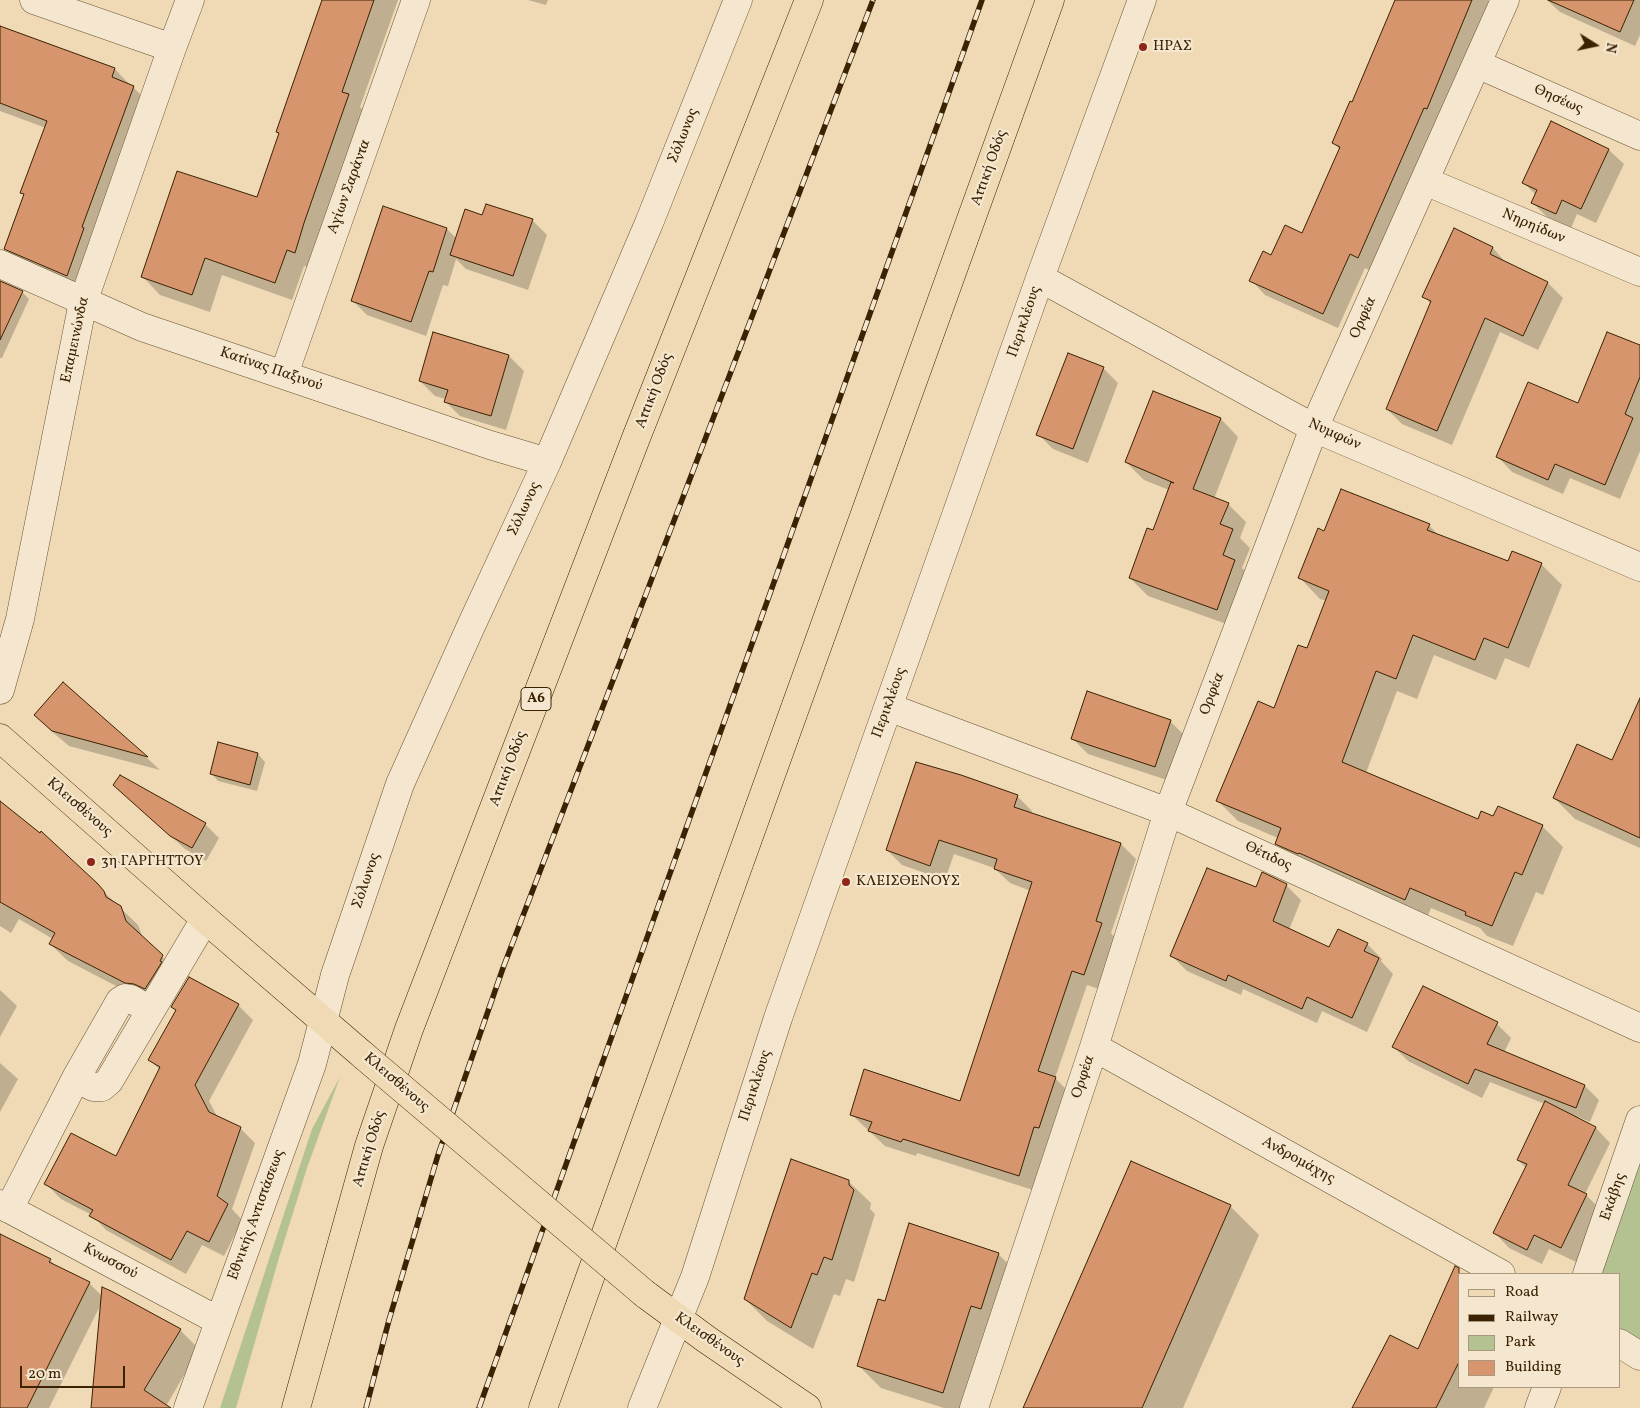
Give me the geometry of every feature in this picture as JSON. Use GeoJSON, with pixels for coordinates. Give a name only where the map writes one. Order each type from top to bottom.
{"type":"FeatureCollection","features":[{"type":"Feature","properties":{"kind":"main road","name":"Αττική Οδός"},"geometry":{"type":"LineString","coordinates":[[296,1408],[369,1146],[409,1030],[636,438],[809,0]]}},
{"type":"Feature","properties":{"kind":"main road","name":"Αττική Οδός"},"geometry":{"type":"LineString","coordinates":[[543,1408],[1050,0]]}},
{"type":"Feature","properties":{"kind":"main road","name":"Κλεισθένους"},"geometry":{"type":"LineString","coordinates":[[0,738],[205,919],[504,1176],[645,1294],[807,1408]]}},
{"type":"Feature","properties":{"kind":"street"},"geometry":{"type":"LineString","coordinates":[[34,0],[172,48]]}},
{"type":"Feature","properties":{"kind":"street","name":"Επαμεινώνδα"},"geometry":{"type":"LineString","coordinates":[[0,690],[20,619],[83,302],[190,0]]}},
{"type":"Feature","properties":{"kind":"street","name":"Αγίων Σαράντα"},"geometry":{"type":"LineString","coordinates":[[284,374],[416,0]]}},
{"type":"Feature","properties":{"kind":"street","name":"Σόλωνος"},"geometry":{"type":"LineString","coordinates":[[324,1021],[335,975],[400,784],[547,462],[649,223],[738,0]]}},
{"type":"Feature","properties":{"kind":"street","name":"Περικλέους"},"geometry":{"type":"LineString","coordinates":[[642,1408],[695,1277],[778,1018],[1040,278],[1142,0]]}},
{"type":"Feature","properties":{"kind":"street","name":"Ορφέα"},"geometry":{"type":"LineString","coordinates":[[974,1408],[1094,1047],[1168,812],[1314,428],[1505,0]]}},
{"type":"Feature","properties":{"kind":"street","name":"Θησέως"},"geometry":{"type":"LineString","coordinates":[[1477,64],[1640,136]]}},
{"type":"Feature","properties":{"kind":"street","name":"Νηρηίδων"},"geometry":{"type":"LineString","coordinates":[[1425,182],[1640,272]]}},
{"type":"Feature","properties":{"kind":"street","name":"Κατίνας Παξινού"},"geometry":{"type":"LineString","coordinates":[[0,264],[142,327],[490,445],[547,462]]}},
{"type":"Feature","properties":{"kind":"street","name":"Νυμφών"},"geometry":{"type":"LineString","coordinates":[[1040,278],[1314,428],[1640,568]]}},
{"type":"Feature","properties":{"kind":"street","name":"Θέτιδος"},"geometry":{"type":"LineString","coordinates":[[888,707],[1168,812],[1640,1028]]}},
{"type":"Feature","properties":{"kind":"street"},"geometry":{"type":"LineString","coordinates":[[5,1206],[120,1001],[125,998],[131,999],[150,1010],[205,919]]}},
{"type":"Feature","properties":{"kind":"street","name":"Εθνικής Αντιστάσεως"},"geometry":{"type":"LineString","coordinates":[[188,1408],[312,1064],[324,1021]]}},
{"type":"Feature","properties":{"kind":"street","name":"Ανδρομάχης"},"geometry":{"type":"LineString","coordinates":[[1094,1047],[1499,1273]]}},
{"type":"Feature","properties":{"kind":"street","name":"Εκάβης"},"geometry":{"type":"LineString","coordinates":[[1587,1273],[1640,1120]]}},
{"type":"Feature","properties":{"kind":"street","name":"Κνωσσού"},"geometry":{"type":"LineString","coordinates":[[5,1206],[219,1320]]}},
{"type":"Feature","properties":{"kind":"street"},"geometry":{"type":"LineString","coordinates":[[1620,1344],[1640,1356]]}},
{"type":"Feature","properties":{"kind":"street"},"geometry":{"type":"LineString","coordinates":[[1539,1408],[1547,1388]]}},
{"type":"Feature","properties":{"kind":"green space"},"geometry":{"type":"Polygon","coordinates":[[[340,1077],[307,1168],[236,1408],[220,1408],[312,1129],[340,1077]]]}},
{"type":"Feature","properties":{"kind":"green space"},"geometry":{"type":"Polygon","coordinates":[[[1640,1120],[1640,1356],[1620,1344],[1620,1273],[1587,1273],[1640,1120]]]}},
{"type":"Feature","properties":{"kind":"building"},"geometry":{"type":"Polygon","coordinates":[[[322,0],[374,0],[342,92],[349,94],[295,253],[287,250],[275,283],[205,258],[192,295],[141,277],[177,171],[257,197],[279,133],[276,132],[322,0]]]}},
{"type":"Feature","properties":{"kind":"building"},"geometry":{"type":"Polygon","coordinates":[[[1395,0],[1472,0],[1427,109],[1424,108],[1358,258],[1350,254],[1323,314],[1249,281],[1263,251],[1271,255],[1285,225],[1302,233],[1340,147],[1332,143],[1350,101],[1352,102],[1395,0]]]}},
{"type":"Feature","properties":{"kind":"building"},"geometry":{"type":"Polygon","coordinates":[[[1548,0],[1634,0],[1620,32],[1548,0]]]}},
{"type":"Feature","properties":{"kind":"building"},"geometry":{"type":"Polygon","coordinates":[[[0,26],[115,68],[112,77],[134,86],[82,227],[84,228],[67,276],[4,249],[24,194],[20,193],[47,121],[0,103],[0,26]]]}},
{"type":"Feature","properties":{"kind":"building"},"geometry":{"type":"Polygon","coordinates":[[[1551,121],[1609,149],[1581,209],[1562,200],[1556,214],[1531,203],[1537,190],[1522,183],[1551,121]]]}},
{"type":"Feature","properties":{"kind":"building"},"geometry":{"type":"Polygon","coordinates":[[[486,204],[533,219],[513,276],[450,255],[465,209],[482,215],[486,204]]]}},
{"type":"Feature","properties":{"kind":"building"},"geometry":{"type":"Polygon","coordinates":[[[383,206],[447,228],[433,272],[429,271],[411,322],[351,301],[383,206]]]}},
{"type":"Feature","properties":{"kind":"building"},"geometry":{"type":"Polygon","coordinates":[[[1454,228],[1493,247],[1490,254],[1548,282],[1523,336],[1485,318],[1437,431],[1386,409],[1431,301],[1422,297],[1454,228]]]}},
{"type":"Feature","properties":{"kind":"building"},"geometry":{"type":"Polygon","coordinates":[[[0,281],[23,291],[0,340],[0,281]]]}},
{"type":"Feature","properties":{"kind":"building"},"geometry":{"type":"Polygon","coordinates":[[[433,332],[509,355],[491,416],[444,402],[448,390],[419,381],[433,332]]]}},
{"type":"Feature","properties":{"kind":"building"},"geometry":{"type":"Polygon","coordinates":[[[1607,332],[1640,345],[1640,377],[1625,414],[1633,418],[1605,485],[1555,464],[1548,480],[1496,457],[1528,382],[1578,403],[1607,332]]]}},
{"type":"Feature","properties":{"kind":"building"},"geometry":{"type":"Polygon","coordinates":[[[1068,353],[1104,367],[1073,449],[1036,435],[1068,353]]]}},
{"type":"Feature","properties":{"kind":"building"},"geometry":{"type":"Polygon","coordinates":[[[1153,391],[1221,418],[1193,489],[1229,503],[1220,524],[1233,529],[1223,555],[1235,560],[1217,610],[1129,578],[1147,528],[1153,530],[1171,482],[1174,483],[1125,462],[1153,391]]]}},
{"type":"Feature","properties":{"kind":"building"},"geometry":{"type":"Polygon","coordinates":[[[1341,489],[1430,524],[1427,530],[1508,561],[1512,551],[1542,563],[1508,648],[1484,638],[1475,660],[1413,635],[1396,679],[1376,671],[1342,762],[1478,819],[1481,811],[1493,816],[1498,806],[1543,825],[1522,875],[1515,872],[1492,926],[1465,915],[1466,912],[1410,888],[1405,900],[1275,844],[1281,828],[1216,801],[1258,701],[1274,708],[1298,645],[1307,648],[1329,591],[1298,578],[1318,528],[1324,531],[1341,489]]]}},
{"type":"Feature","properties":{"kind":"building"},"geometry":{"type":"Polygon","coordinates":[[[63,682],[148,757],[52,731],[34,715],[63,682]]]}},
{"type":"Feature","properties":{"kind":"building"},"geometry":{"type":"Polygon","coordinates":[[[1087,691],[1171,720],[1155,767],[1071,739],[1087,691]]]}},
{"type":"Feature","properties":{"kind":"building"},"geometry":{"type":"Polygon","coordinates":[[[1640,698],[1640,838],[1553,798],[1577,744],[1612,760],[1640,698]]]}},
{"type":"Feature","properties":{"kind":"building"},"geometry":{"type":"Polygon","coordinates":[[[218,742],[258,753],[250,785],[210,774],[218,742]]]}},
{"type":"Feature","properties":{"kind":"building"},"geometry":{"type":"Polygon","coordinates":[[[916,762],[1018,795],[1014,807],[1121,843],[1096,921],[1102,923],[1084,975],[1072,971],[1038,1071],[1056,1077],[1039,1128],[1034,1127],[1019,1176],[903,1139],[901,1142],[868,1131],[872,1122],[850,1115],[864,1069],[960,1101],[1032,882],[994,869],[997,859],[939,840],[930,866],[886,850],[916,762]]]}},
{"type":"Feature","properties":{"kind":"building"},"geometry":{"type":"Polygon","coordinates":[[[120,775],[206,823],[192,848],[170,836],[113,785],[120,775]]]}},
{"type":"Feature","properties":{"kind":"building"},"geometry":{"type":"Polygon","coordinates":[[[0,801],[40,833],[41,831],[97,883],[104,891],[106,897],[121,906],[126,921],[163,955],[160,961],[162,962],[145,989],[134,984],[125,983],[49,944],[55,933],[0,902],[0,801]]]}},
{"type":"Feature","properties":{"kind":"building"},"geometry":{"type":"Polygon","coordinates":[[[1207,868],[1256,887],[1262,872],[1287,884],[1273,921],[1329,947],[1338,929],[1368,943],[1364,951],[1379,958],[1352,1018],[1307,997],[1302,1009],[1228,975],[1226,981],[1170,956],[1207,868]]]}},
{"type":"Feature","properties":{"kind":"building"},"geometry":{"type":"Polygon","coordinates":[[[189,977],[239,1004],[195,1085],[209,1112],[241,1127],[217,1196],[228,1204],[209,1242],[187,1231],[171,1260],[89,1216],[93,1210],[44,1184],[71,1133],[116,1156],[160,1067],[148,1060],[176,1010],[171,1007],[189,977]]]}},
{"type":"Feature","properties":{"kind":"building"},"geometry":{"type":"Polygon","coordinates":[[[1423,986],[1498,1022],[1487,1044],[1585,1085],[1576,1108],[1475,1069],[1468,1084],[1392,1047],[1423,986]]]}},
{"type":"Feature","properties":{"kind":"building"},"geometry":{"type":"Polygon","coordinates":[[[1545,1101],[1596,1127],[1568,1185],[1587,1194],[1561,1248],[1534,1235],[1527,1250],[1493,1233],[1527,1164],[1517,1160],[1545,1101]]]}},
{"type":"Feature","properties":{"kind":"building"},"geometry":{"type":"Polygon","coordinates":[[[791,1159],[849,1180],[849,1185],[854,1190],[832,1260],[824,1257],[817,1275],[812,1273],[791,1328],[744,1299],[791,1159]]]}},
{"type":"Feature","properties":{"kind":"building"},"geometry":{"type":"Polygon","coordinates":[[[1131,1161],[1231,1205],[1142,1408],[1023,1408],[1131,1161]]]}},
{"type":"Feature","properties":{"kind":"building"},"geometry":{"type":"Polygon","coordinates":[[[909,1223],[999,1253],[981,1309],[971,1306],[943,1393],[857,1366],[878,1299],[885,1301],[909,1223]]]}},
{"type":"Feature","properties":{"kind":"building"},"geometry":{"type":"Polygon","coordinates":[[[0,1234],[51,1259],[49,1262],[90,1282],[27,1408],[0,1408],[0,1234]]]}},
{"type":"Feature","properties":{"kind":"building"},"geometry":{"type":"Polygon","coordinates":[[[1455,1266],[1459,1268],[1458,1364],[1436,1408],[1352,1408],[1390,1335],[1418,1349],[1455,1266]]]}},
{"type":"Feature","properties":{"kind":"building"},"geometry":{"type":"Polygon","coordinates":[[[102,1287],[181,1329],[144,1390],[171,1408],[91,1408],[102,1287]]]}},
{"type":"Feature","properties":{"kind":"railway"},"geometry":{"type":"LineString","coordinates":[[366,1408],[389,1320],[438,1155],[503,968],[873,0]]}},
{"type":"Feature","properties":{"kind":"railway"},"geometry":{"type":"LineString","coordinates":[[479,1408],[982,0]]}},
{"type":"Feature","properties":{"kind":"place","name":"ΗΡΑΣ"},"geometry":{"type":"Point","coordinates":[1143,47]}},
{"type":"Feature","properties":{"kind":"place","name":"3η ΓΑΡΓΗΤΤΟΥ"},"geometry":{"type":"Point","coordinates":[91,862]}},
{"type":"Feature","properties":{"kind":"place","name":"ΚΛΕΙΣΘΕΝΟΥΣ"},"geometry":{"type":"Point","coordinates":[846,882]}}]}
